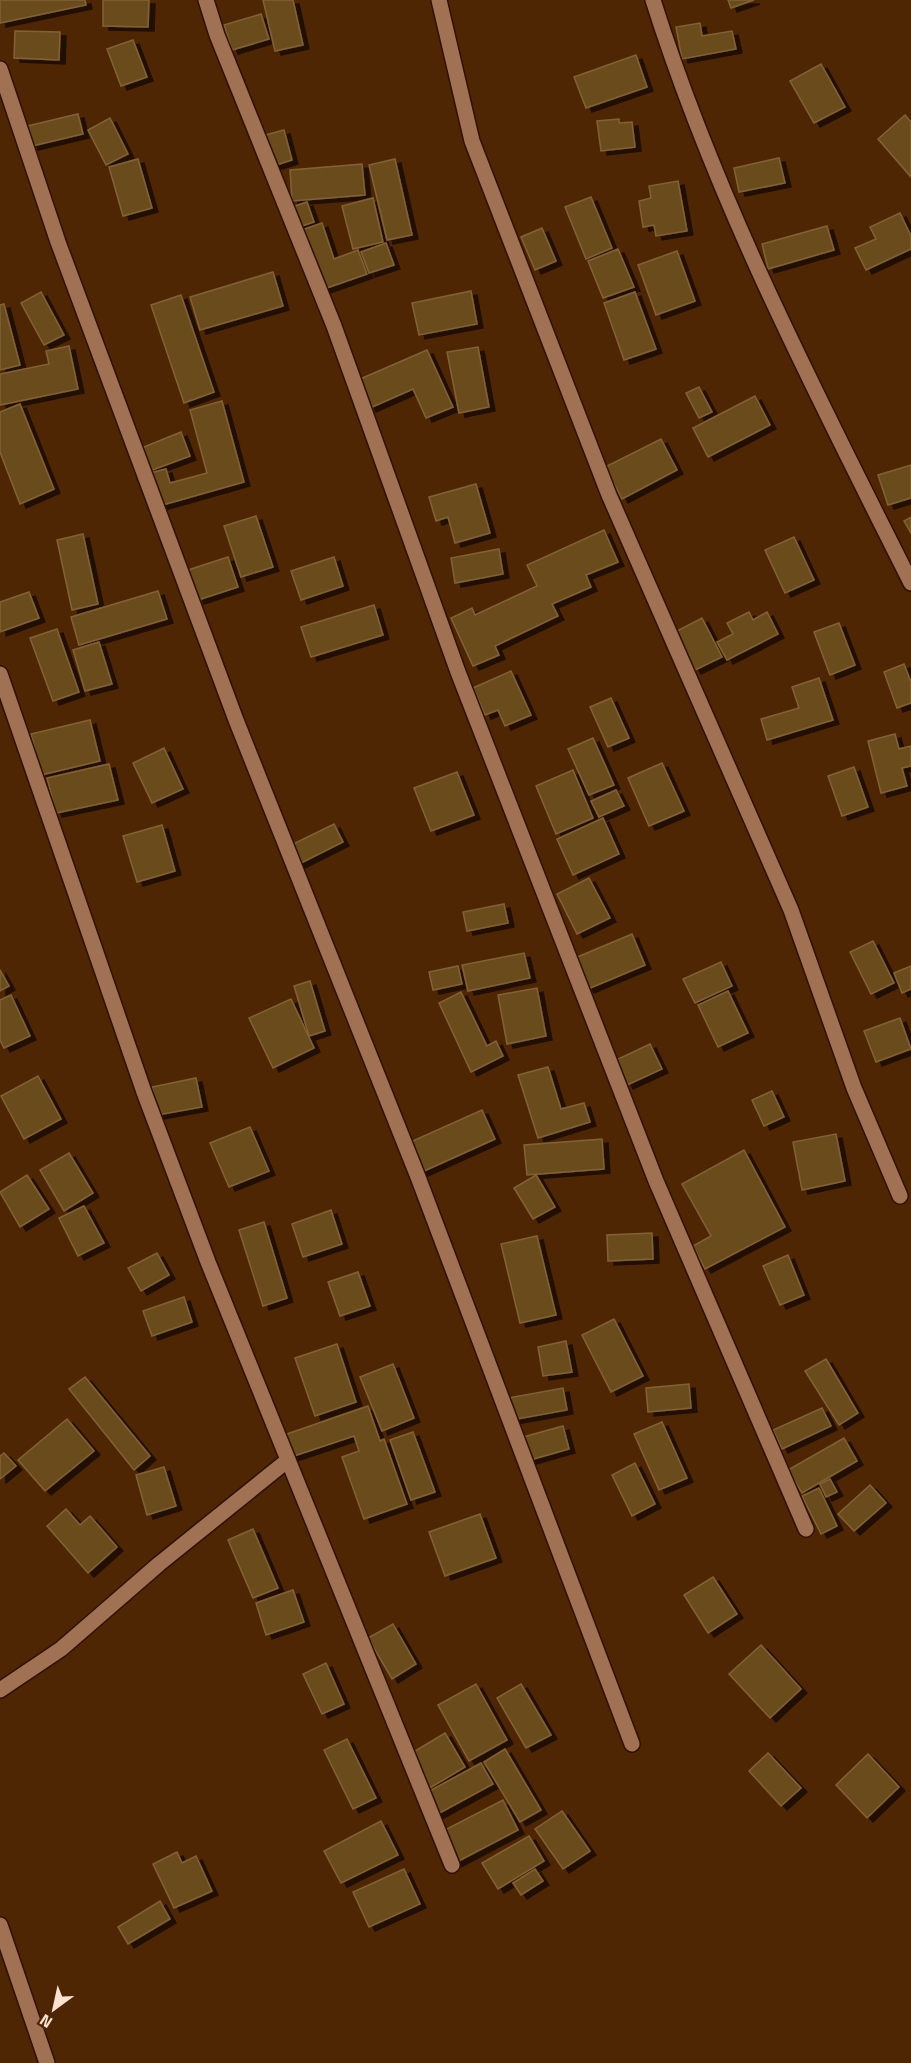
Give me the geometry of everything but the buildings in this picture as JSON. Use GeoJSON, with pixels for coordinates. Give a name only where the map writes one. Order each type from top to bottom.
{"type":"FeatureCollection","features":[{"type":"Feature","properties":{"kind":"street"},"geometry":{"type":"LineString","coordinates":[[206,0],[221,45],[334,326],[458,672],[656,1181],[806,1529]]}},
{"type":"Feature","properties":{"kind":"street"},"geometry":{"type":"LineString","coordinates":[[439,0],[472,141],[609,495],[791,910],[854,1088],[900,1196]]}},
{"type":"Feature","properties":{"kind":"street"},"geometry":{"type":"LineString","coordinates":[[653,0],[677,75],[784,331],[911,584]]}},
{"type":"Feature","properties":{"kind":"street"},"geometry":{"type":"LineString","coordinates":[[0,69],[58,242],[228,698],[418,1178],[632,1744]]}},
{"type":"Feature","properties":{"kind":"street"},"geometry":{"type":"LineString","coordinates":[[0,674],[144,1092],[208,1262],[452,1865]]}},
{"type":"Feature","properties":{"kind":"street"},"geometry":{"type":"LineString","coordinates":[[0,1690],[61,1649],[159,1564],[288,1460]]}},
{"type":"Feature","properties":{"kind":"street"},"geometry":{"type":"LineString","coordinates":[[0,1925],[47,2063]]}}]}
